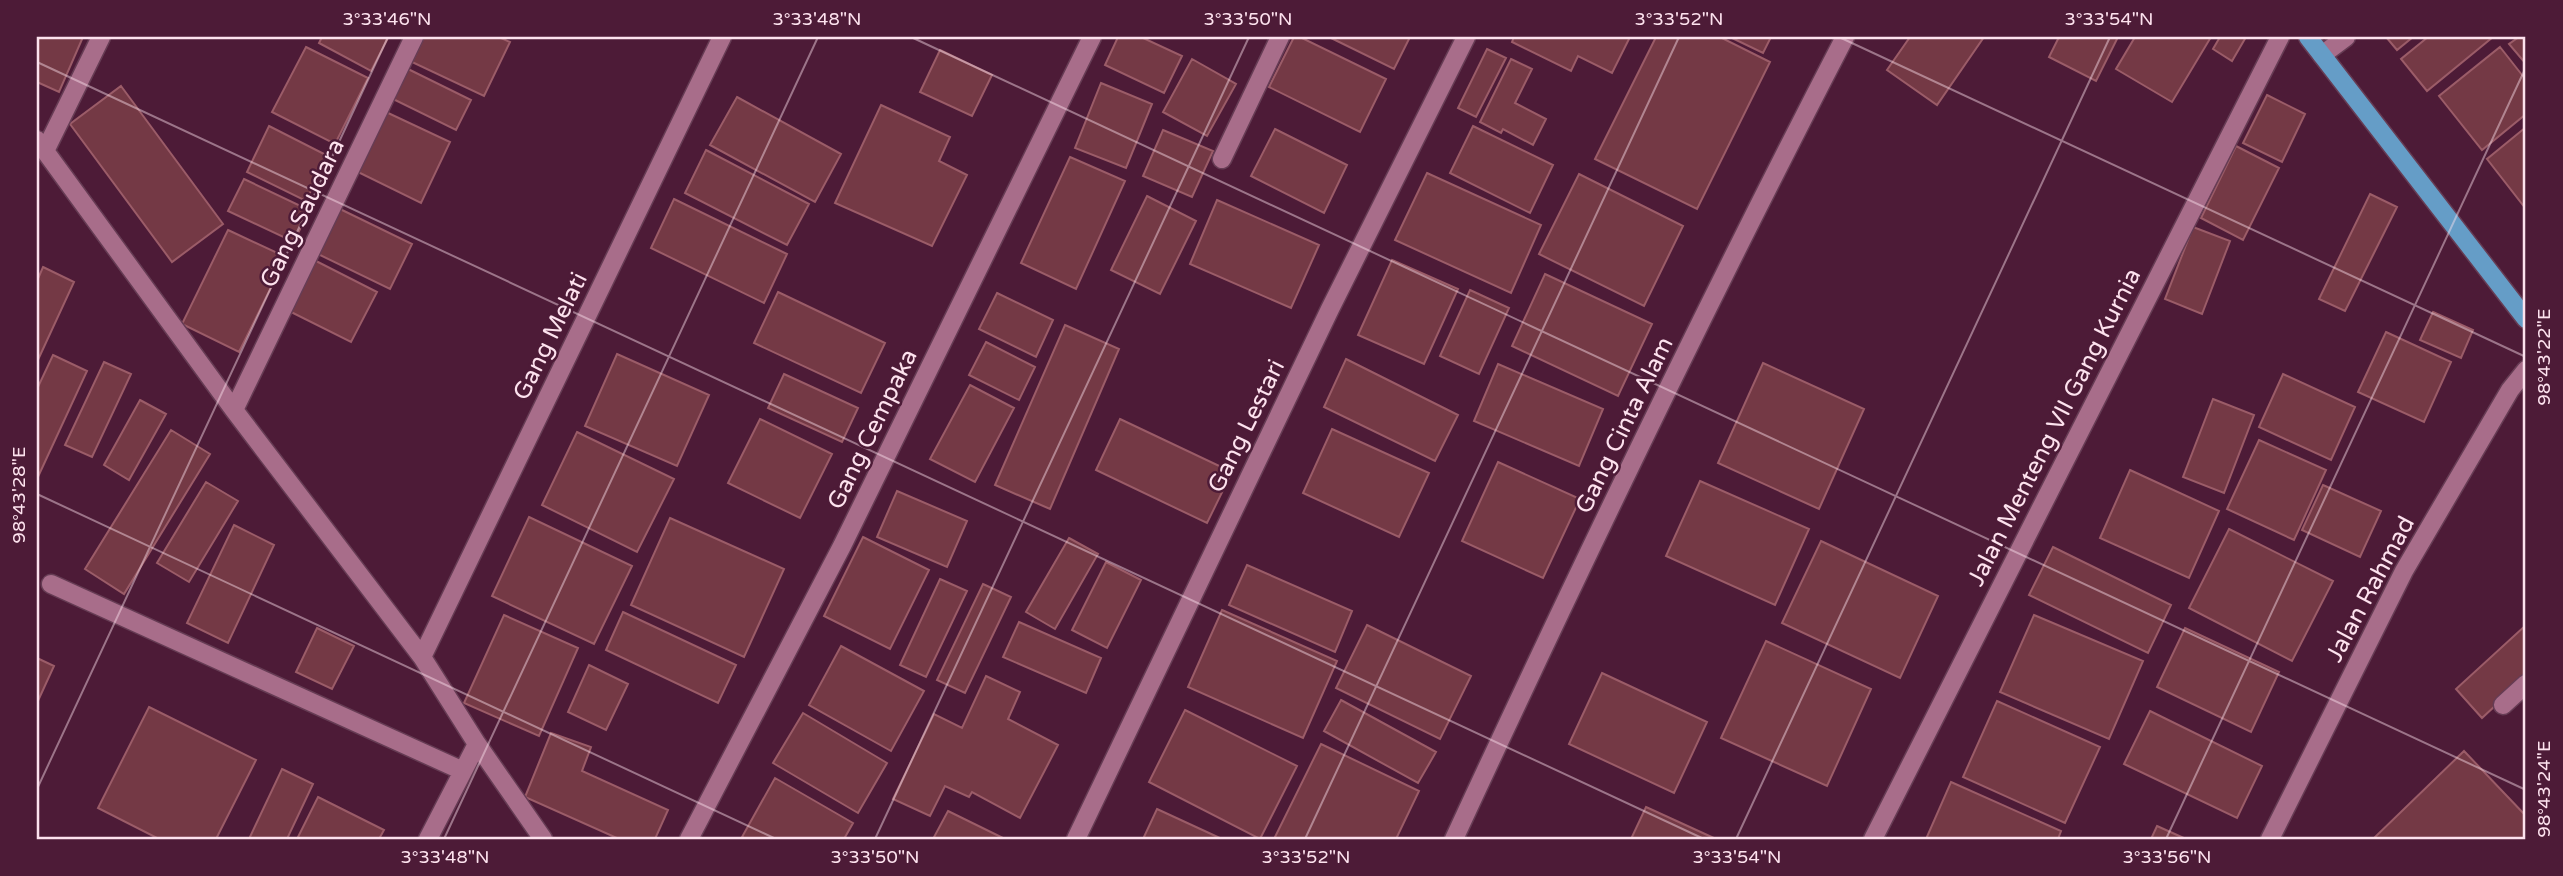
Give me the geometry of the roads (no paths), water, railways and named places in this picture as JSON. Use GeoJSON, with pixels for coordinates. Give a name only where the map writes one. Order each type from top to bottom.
{"type":"FeatureCollection","features":[{"type":"Feature","properties":{"kind":"main road"},"geometry":{"type":"LineString","coordinates":[[2308,37],[2526,319]]}},
{"type":"Feature","properties":{"kind":"street"},"geometry":{"type":"LineString","coordinates":[[101,37],[41,146],[234,410],[422,657],[477,744],[543,839]]}},
{"type":"Feature","properties":{"kind":"street","name":"Gang Saudara"},"geometry":{"type":"LineString","coordinates":[[234,410],[414,37]]}},
{"type":"Feature","properties":{"kind":"street","name":"Gang Melati"},"geometry":{"type":"LineString","coordinates":[[422,657],[722,37]]}},
{"type":"Feature","properties":{"kind":"street","name":"Gang Cempaka"},"geometry":{"type":"LineString","coordinates":[[689,839],[842,545],[1092,37]]}},
{"type":"Feature","properties":{"kind":"street"},"geometry":{"type":"LineString","coordinates":[[1222,159],[1280,37]]}},
{"type":"Feature","properties":{"kind":"street","name":"Gang Lestari"},"geometry":{"type":"LineString","coordinates":[[1076,839],[1330,309],[1466,37]]}},
{"type":"Feature","properties":{"kind":"street","name":"Gang Cinta Alam"},"geometry":{"type":"LineString","coordinates":[[1454,839],[1564,603],[1790,143],[1845,37]]}},
{"type":"Feature","properties":{"kind":"street","name":"Jalan Menteng VII Gang Kurnia"},"geometry":{"type":"LineString","coordinates":[[1873,839],[2280,37]]}},
{"type":"Feature","properties":{"kind":"street"},"geometry":{"type":"LineString","coordinates":[[2322,55],[2346,37]]}},
{"type":"Feature","properties":{"kind":"street","name":"Jalan Rahmad"},"geometry":{"type":"LineString","coordinates":[[2270,839],[2404,572],[2510,390],[2526,370]]}},
{"type":"Feature","properties":{"kind":"street"},"geometry":{"type":"LineString","coordinates":[[51,584],[463,771]]}},
{"type":"Feature","properties":{"kind":"street"},"geometry":{"type":"LineString","coordinates":[[2503,705],[2526,684]]}},
{"type":"Feature","properties":{"kind":"street"},"geometry":{"type":"LineString","coordinates":[[428,839],[477,744]]}}]}
